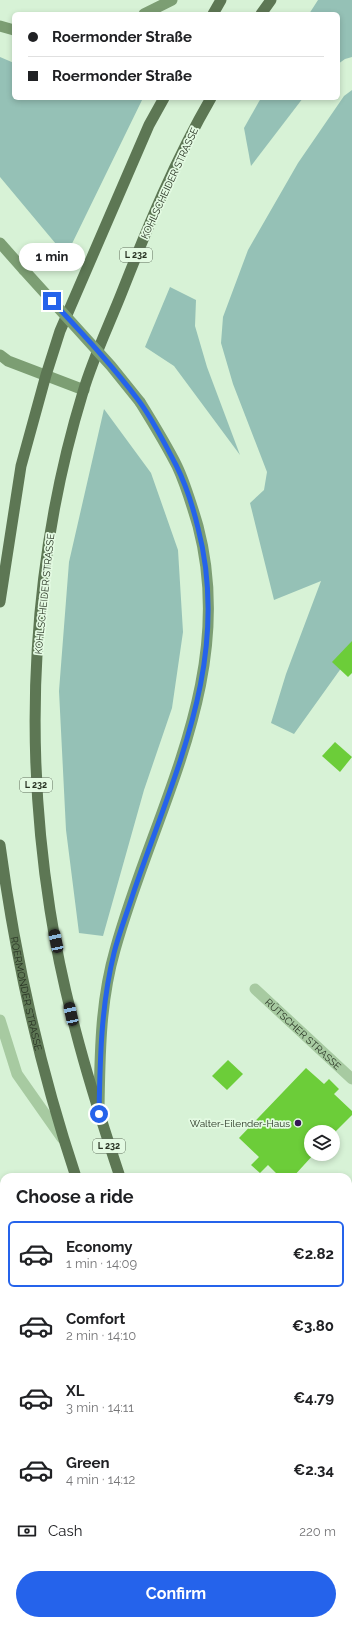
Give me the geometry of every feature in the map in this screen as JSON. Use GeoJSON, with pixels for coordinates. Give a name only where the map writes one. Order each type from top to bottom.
{"type":"FeatureCollection","features":[{"type":"Feature","properties":{"kind":"main road"},"geometry":{"type":"LineString","coordinates":[[148,12],[172,0]]}},
{"type":"Feature","properties":{"kind":"main road"},"geometry":{"type":"LineString","coordinates":[[214,12],[222,0]]}},
{"type":"Feature","properties":{"kind":"main road"},"geometry":{"type":"LineString","coordinates":[[262,12],[271,0]]}},
{"type":"Feature","properties":{"kind":"main road"},"geometry":{"type":"LineString","coordinates":[[0,26],[12,29]]}},
{"type":"Feature","properties":{"kind":"main road"},"geometry":{"type":"LineString","coordinates":[[0,602],[1,582],[22,466],[46,376],[63,324],[149,125],[163,100]]}},
{"type":"Feature","properties":{"kind":"main road","name":"KOHLSCHEIDER STRASSE"},"geometry":{"type":"LineString","coordinates":[[99,1114],[71,1014],[50,912],[38,818],[34,722],[38,628],[45,568],[64,466],[84,390],[146,230],[196,124],[210,100]]}},
{"type":"Feature","properties":{"kind":"main road"},"geometry":{"type":"LineString","coordinates":[[0,243],[91,343],[140,402],[178,467],[192,506],[203,546],[207,576],[208,644],[204,675],[187,740],[115,950],[105,992],[101,1025],[99,1114]]}},
{"type":"Feature","properties":{"kind":"main road"},"geometry":{"type":"LineString","coordinates":[[0,355],[8,360],[46,376],[84,390]]}},
{"type":"Feature","properties":{"kind":"main road","name":"ROERMONDER STRASSE"},"geometry":{"type":"LineString","coordinates":[[0,845],[9,909],[24,990],[64,1140],[75,1173]]}},
{"type":"Feature","properties":{"kind":"main road","name":"L 232"},"geometry":{"type":"LineString","coordinates":[[99,1114],[119,1173]]}},
{"type":"Feature","properties":{"kind":"street","name":"RÜTSCHER STRASSE"},"geometry":{"type":"LineString","coordinates":[[254,989],[352,1079]]}},
{"type":"Feature","properties":{"kind":"street","name":"ROERMONDER STRASSE"},"geometry":{"type":"LineString","coordinates":[[0,1020],[17,1074],[64,1140]]}},
{"type":"Feature","properties":{"kind":"shaded area"},"geometry":{"type":"Polygon","coordinates":[[[318,0],[352,0],[352,57],[340,63],[340,12],[310,12],[318,0]]]}},
{"type":"Feature","properties":{"kind":"shaded area"},"geometry":{"type":"Polygon","coordinates":[[[0,57],[12,62],[12,100],[142,100],[66,256],[0,177],[0,57]]]}},
{"type":"Feature","properties":{"kind":"shaded area"},"geometry":{"type":"Polygon","coordinates":[[[352,90],[352,653],[294,734],[271,723],[286,674],[321,581],[274,600],[250,503],[264,490],[267,472],[233,384],[221,343],[223,317],[248,250],[298,163],[344,96],[352,90]]]}},
{"type":"Feature","properties":{"kind":"shaded area"},"geometry":{"type":"Polygon","coordinates":[[[260,100],[301,100],[251,166],[244,128],[260,100]]]}},
{"type":"Feature","properties":{"kind":"shaded area"},"geometry":{"type":"Polygon","coordinates":[[[170,287],[196,300],[195,326],[207,367],[240,455],[174,366],[145,347],[170,287]]]}},
{"type":"Feature","properties":{"kind":"shaded area"},"geometry":{"type":"Polygon","coordinates":[[[104,409],[151,473],[178,550],[183,632],[172,708],[144,790],[103,936],[79,933],[66,830],[59,691],[69,562],[104,409]]]}},
{"type":"Feature","properties":{"kind":"building"},"geometry":{"type":"Polygon","coordinates":[[[352,641],[352,673],[348,677],[332,662],[352,641]]]}},
{"type":"Feature","properties":{"kind":"building"},"geometry":{"type":"Polygon","coordinates":[[[335,742],[352,757],[340,772],[322,756],[335,742]]]}},
{"type":"Feature","properties":{"kind":"building"},"geometry":{"type":"Polygon","coordinates":[[[228,1060],[243,1074],[227,1090],[212,1076],[228,1060]]]}},
{"type":"Feature","properties":{"kind":"building","name":"Walter-Eilender-Haus"},"geometry":{"type":"Polygon","coordinates":[[[306,1068],[324,1084],[329,1079],[339,1089],[334,1094],[352,1111],[352,1115],[340,1127],[340,1125],[304,1125],[304,1161],[308,1161],[297,1173],[276,1173],[268,1165],[260,1173],[251,1165],[259,1157],[239,1138],[306,1068]]]}},
{"type":"Feature","properties":{"kind":"place","name":"Walter-Eilender-Haus"},"geometry":{"type":"Point","coordinates":[298,1123]}},
{"type":"Feature","properties":{"kind":"route"},"geometry":{"type":"LineString","coordinates":[[52,301],[111,366],[140,402],[178,467],[192,506],[203,546],[209,610],[208,644],[204,675],[197,704],[175,776],[115,950],[105,992],[101,1025],[99,1065],[99,1114]]}}]}
